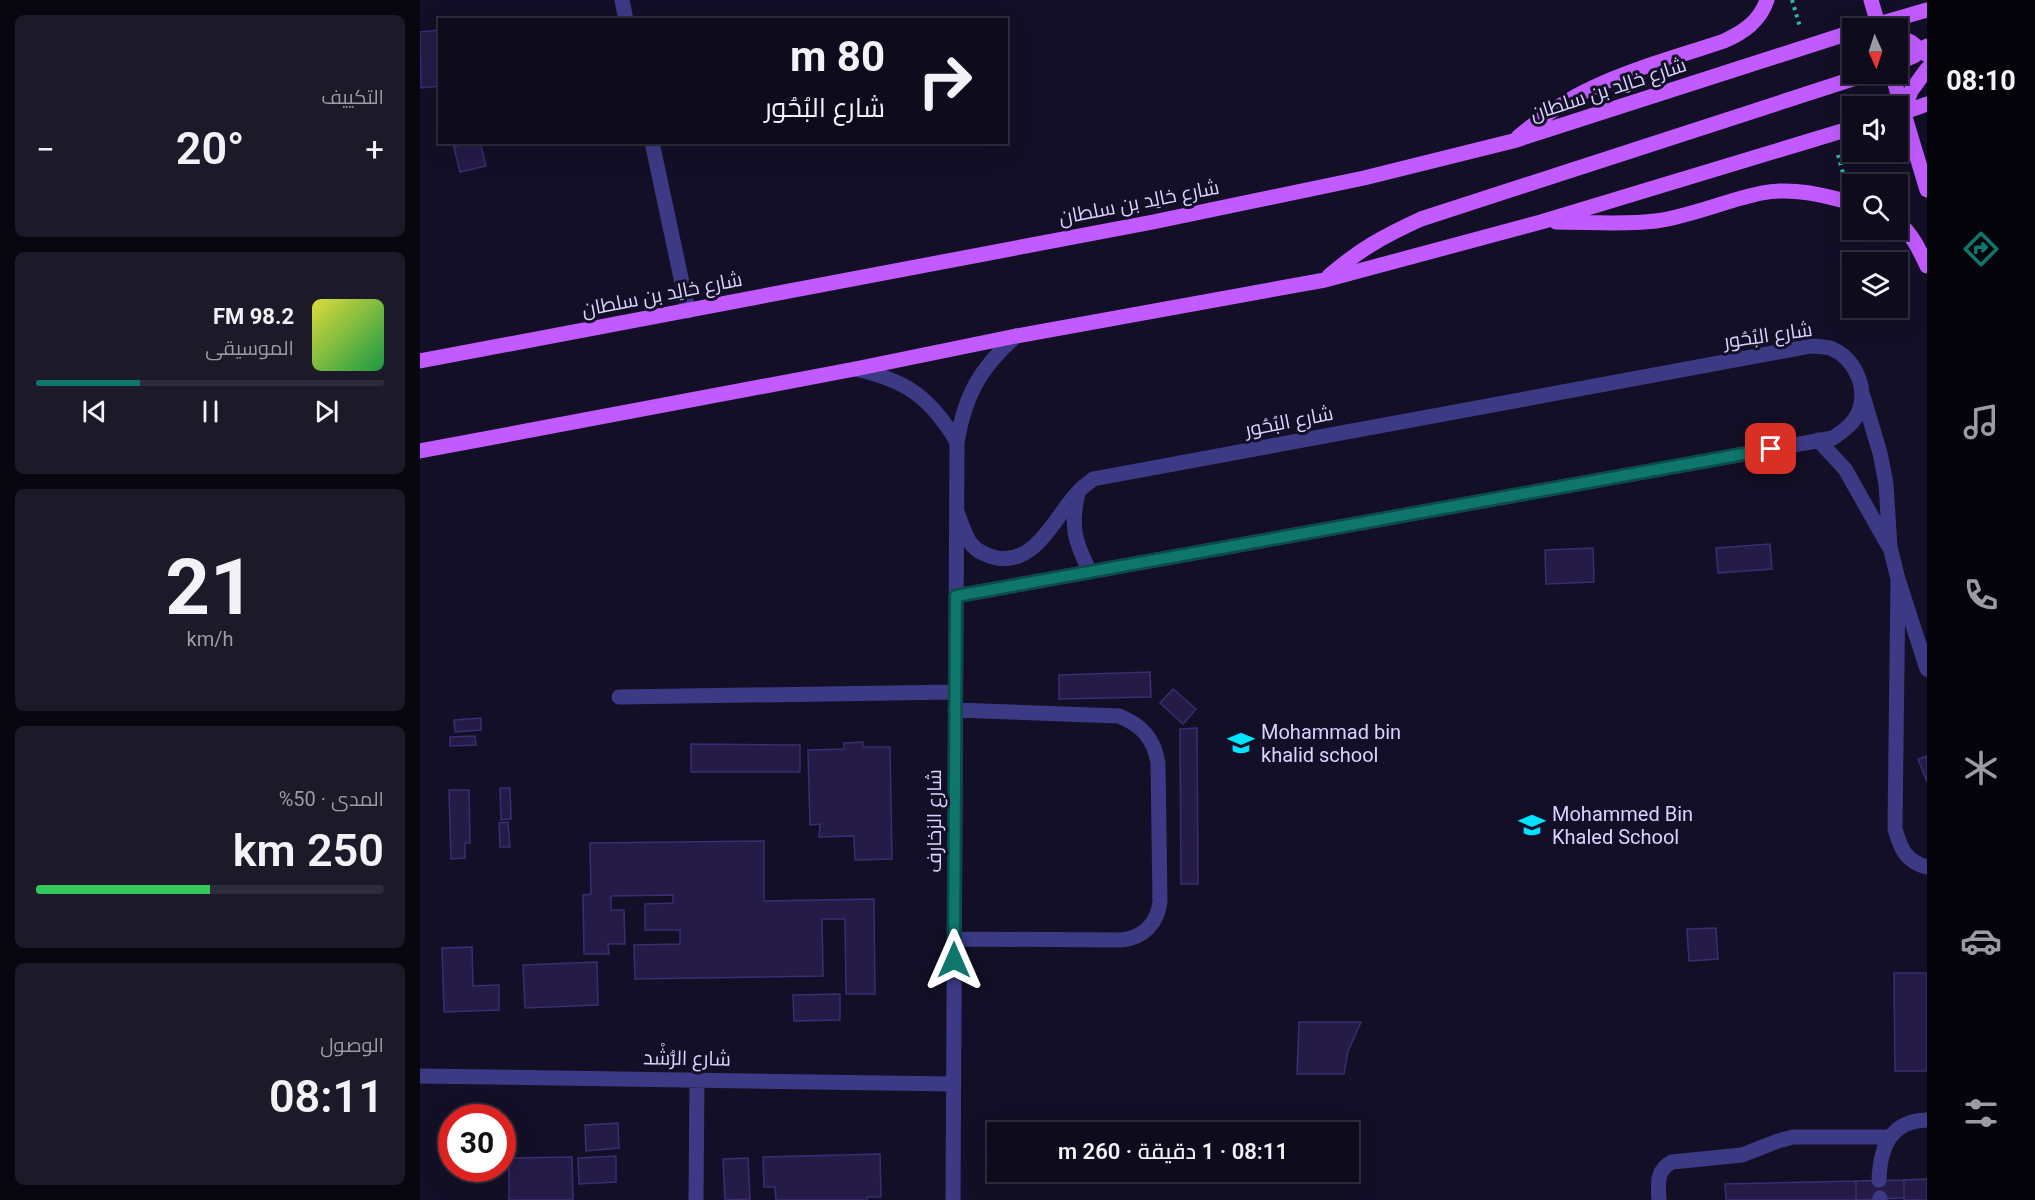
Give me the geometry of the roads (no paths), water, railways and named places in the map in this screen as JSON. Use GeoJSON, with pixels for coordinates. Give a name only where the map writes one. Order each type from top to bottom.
{"type":"FeatureCollection","features":[{"type":"Feature","properties":{"kind":"main road"},"geometry":{"type":"LineString","coordinates":[[1513,141],[1545,115],[1591,88],[1740,34],[1754,23],[1764,9],[1767,0]]}},
{"type":"Feature","properties":{"kind":"main road"},"geometry":{"type":"LineString","coordinates":[[1871,0],[1874,18]]}},
{"type":"Feature","properties":{"kind":"main road"},"geometry":{"type":"LineString","coordinates":[[1900,18],[1926,8]]}},
{"type":"Feature","properties":{"kind":"main road","name":"شارع خالِد بن سلطان"},"geometry":{"type":"LineString","coordinates":[[420,361],[1165,219],[1364,178],[1513,141],[1842,35]]}},
{"type":"Feature","properties":{"kind":"main road"},"geometry":{"type":"LineString","coordinates":[[1908,41],[1925,50]]}},
{"type":"Feature","properties":{"kind":"main road"},"geometry":{"type":"LineString","coordinates":[[1908,58],[1925,50]]}},
{"type":"Feature","properties":{"kind":"main road"},"geometry":{"type":"LineString","coordinates":[[1908,97],[1927,69]]}},
{"type":"Feature","properties":{"kind":"main road"},"geometry":{"type":"LineString","coordinates":[[1324,280],[1355,254],[1385,236],[1421,219],[1842,82]]}},
{"type":"Feature","properties":{"kind":"main road"},"geometry":{"type":"LineString","coordinates":[[1908,110],[1927,104]]}},
{"type":"Feature","properties":{"kind":"main road"},"geometry":{"type":"LineString","coordinates":[[420,451],[855,369],[1016,336],[1324,280],[1541,222],[1842,131]]}},
{"type":"Feature","properties":{"kind":"main road"},"geometry":{"type":"LineString","coordinates":[[1908,136],[1927,190]]}},
{"type":"Feature","properties":{"kind":"main road"},"geometry":{"type":"LineString","coordinates":[[1541,222],[1659,221],[1763,193],[1784,191],[1842,200]]}},
{"type":"Feature","properties":{"kind":"main road"},"geometry":{"type":"LineString","coordinates":[[1908,232],[1927,266]]}},
{"type":"Feature","properties":{"kind":"street"},"geometry":{"type":"LineString","coordinates":[[622,0],[626,18]]}},
{"type":"Feature","properties":{"kind":"street"},"geometry":{"type":"LineString","coordinates":[[652,144],[688,311]]}},
{"type":"Feature","properties":{"kind":"street","name":"شارع الزخارف"},"geometry":{"type":"LineString","coordinates":[[952,1200],[957,442],[961,418],[969,394],[981,372],[1016,336]]}},
{"type":"Feature","properties":{"kind":"street","name":"شارع البُحُور"},"geometry":{"type":"LineString","coordinates":[[957,512],[971,545],[991,557],[1012,558],[1032,548],[1079,491],[1093,479],[1811,345],[1830,348],[1846,358],[1857,374],[1880,453],[1886,484],[1890,547]]}},
{"type":"Feature","properties":{"kind":"street"},"geometry":{"type":"LineString","coordinates":[[855,369],[881,375],[905,385],[926,401],[944,420],[957,442]]}},
{"type":"Feature","properties":{"kind":"street"},"geometry":{"type":"LineString","coordinates":[[956,596],[1833,438],[1848,427],[1859,411],[1862,392]]}},
{"type":"Feature","properties":{"kind":"street"},"geometry":{"type":"LineString","coordinates":[[1818,440],[1845,470],[1890,547],[1927,669]]}},
{"type":"Feature","properties":{"kind":"street"},"geometry":{"type":"LineString","coordinates":[[1079,491],[1075,507],[1074,532],[1080,553],[1090,572]]}},
{"type":"Feature","properties":{"kind":"street"},"geometry":{"type":"LineString","coordinates":[[1898,579],[1895,829],[1901,849],[1916,864],[1927,867]]}},
{"type":"Feature","properties":{"kind":"street"},"geometry":{"type":"LineString","coordinates":[[619,697],[956,692]]}},
{"type":"Feature","properties":{"kind":"street"},"geometry":{"type":"LineString","coordinates":[[954,939],[1122,940],[1145,932],[1153,924],[1160,902],[1158,764],[1151,739],[1142,729],[1132,721],[1119,716],[955,710]]}},
{"type":"Feature","properties":{"kind":"street","name":"شارع الرُّشْد"},"geometry":{"type":"LineString","coordinates":[[420,1076],[953,1084]]}},
{"type":"Feature","properties":{"kind":"street"},"geometry":{"type":"LineString","coordinates":[[696,1200],[697,1079]]}},
{"type":"Feature","properties":{"kind":"street"},"geometry":{"type":"LineString","coordinates":[[1879,1180],[1882,1150],[1890,1137],[1900,1128],[1927,1120]]}},
{"type":"Feature","properties":{"kind":"street"},"geometry":{"type":"LineString","coordinates":[[1659,1200],[1659,1174],[1672,1162],[1742,1155],[1793,1137],[1890,1137]]}},
{"type":"Feature","properties":{"kind":"place","name":"Mohammad bin khalid school"},"geometry":{"type":"Point","coordinates":[1241,743]}},
{"type":"Feature","properties":{"kind":"place","name":"Mohammed Bin Khaled School"},"geometry":{"type":"Point","coordinates":[1532,825]}}]}
